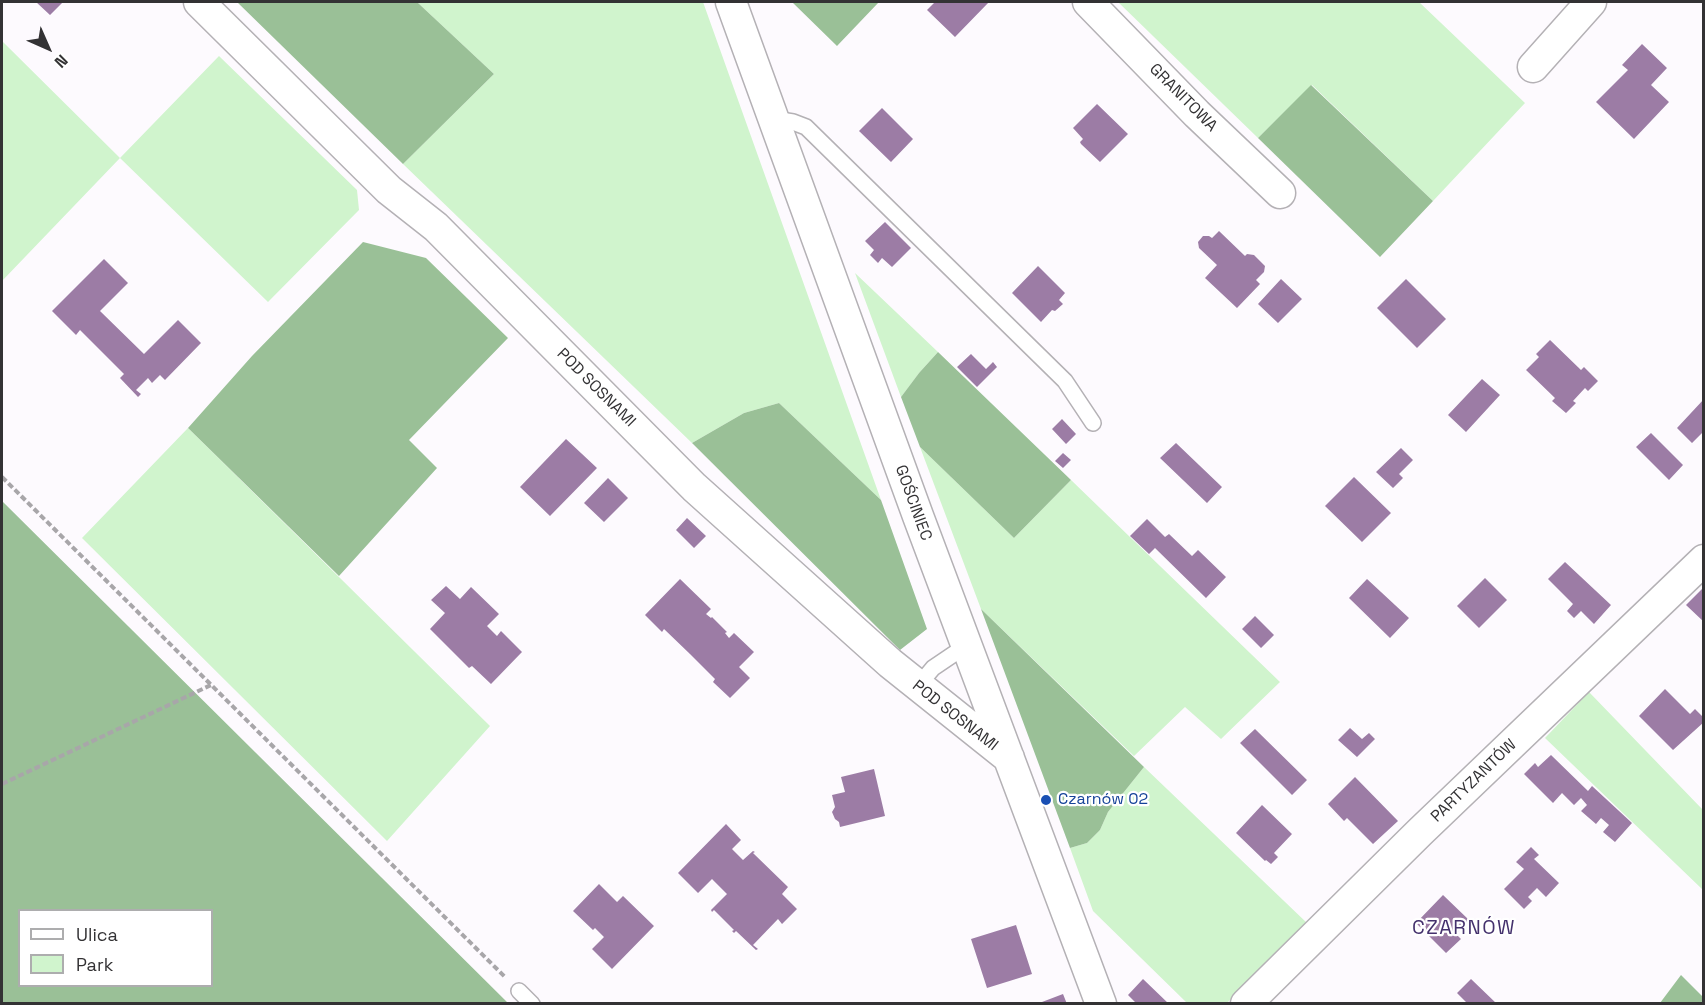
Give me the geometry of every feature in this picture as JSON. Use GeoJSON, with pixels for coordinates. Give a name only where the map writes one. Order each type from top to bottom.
{"type":"FeatureCollection","features":[{"type":"Feature","properties":{"kind":"street","name":"POD SOSNAMI"},"geometry":{"type":"LineString","coordinates":[[199,2],[389,190],[436,227],[694,487],[921,689],[1009,758]]}},
{"type":"Feature","properties":{"kind":"street","name":"GOŚCINIEC"},"geometry":{"type":"LineString","coordinates":[[731,2],[918,516],[1101,1004]]}},
{"type":"Feature","properties":{"kind":"street","name":"GRANITOWA"},"geometry":{"type":"LineString","coordinates":[[1088,2],[1197,114],[1280,193]]}},
{"type":"Feature","properties":{"kind":"street"},"geometry":{"type":"LineString","coordinates":[[1533,67],[1591,2]]}},
{"type":"Feature","properties":{"kind":"street","name":"PARTYZANTÓW"},"geometry":{"type":"LineString","coordinates":[[1246,1004],[1420,832],[1704,560]]}},
{"type":"Feature","properties":{"kind":"lane"},"geometry":{"type":"LineString","coordinates":[[774,119],[806,127],[1065,381],[1093,423]]}},
{"type":"Feature","properties":{"kind":"lane"},"geometry":{"type":"LineString","coordinates":[[921,689],[923,680],[933,668],[967,645]]}},
{"type":"Feature","properties":{"kind":"lane"},"geometry":{"type":"LineString","coordinates":[[519,991],[532,1004]]}},
{"type":"Feature","properties":{"kind":"path"},"geometry":{"type":"LineString","coordinates":[[2,477],[519,991]]}},
{"type":"Feature","properties":{"kind":"path"},"geometry":{"type":"LineString","coordinates":[[2,784],[211,685]]}},
{"type":"Feature","properties":{"kind":"green space"},"geometry":{"type":"Polygon","coordinates":[[[237,2],[417,2],[494,74],[403,164],[237,2]]]}},
{"type":"Feature","properties":{"kind":"green space"},"geometry":{"type":"Polygon","coordinates":[[[417,2],[703,2],[881,500],[779,403],[744,413],[692,443],[403,164],[494,74],[417,2]]]}},
{"type":"Feature","properties":{"kind":"green space"},"geometry":{"type":"Polygon","coordinates":[[[792,2],[879,2],[837,46],[792,2]]]}},
{"type":"Feature","properties":{"kind":"green space"},"geometry":{"type":"Polygon","coordinates":[[[1118,2],[1419,2],[1525,103],[1433,201],[1312,85],[1258,138],[1118,2]]]}},
{"type":"Feature","properties":{"kind":"green space"},"geometry":{"type":"Polygon","coordinates":[[[2,41],[120,158],[2,281],[2,41]]]}},
{"type":"Feature","properties":{"kind":"green space"},"geometry":{"type":"Polygon","coordinates":[[[219,56],[357,190],[359,210],[268,302],[120,158],[219,56]]]}},
{"type":"Feature","properties":{"kind":"green space"},"geometry":{"type":"Polygon","coordinates":[[[1311,85],[1433,201],[1380,257],[1258,138],[1311,85]]]}},
{"type":"Feature","properties":{"kind":"green space"},"geometry":{"type":"Polygon","coordinates":[[[363,242],[426,258],[508,338],[409,440],[437,468],[339,576],[188,428],[252,356],[363,242]]]}},
{"type":"Feature","properties":{"kind":"green space"},"geometry":{"type":"Polygon","coordinates":[[[855,273],[938,352],[901,397],[855,273]]]}},
{"type":"Feature","properties":{"kind":"green space"},"geometry":{"type":"Polygon","coordinates":[[[938,352],[1071,480],[1014,538],[920,447],[901,397],[938,352]]]}},
{"type":"Feature","properties":{"kind":"green space"},"geometry":{"type":"Polygon","coordinates":[[[779,403],[881,500],[927,629],[900,650],[692,443],[744,413],[779,403]]]}},
{"type":"Feature","properties":{"kind":"green space"},"geometry":{"type":"Polygon","coordinates":[[[188,428],[490,726],[387,841],[82,538],[188,428]]]}},
{"type":"Feature","properties":{"kind":"green space"},"geometry":{"type":"Polygon","coordinates":[[[920,447],[1014,538],[1071,480],[1280,682],[1221,739],[1185,707],[1134,756],[981,609],[920,447]]]}},
{"type":"Feature","properties":{"kind":"green space"},"geometry":{"type":"Polygon","coordinates":[[[2,501],[508,1003],[2,1003],[2,501]]]}},
{"type":"Feature","properties":{"kind":"green space"},"geometry":{"type":"Polygon","coordinates":[[[981,609],[1144,767],[1108,812],[1100,830],[1087,843],[1070,848],[981,609]]]}},
{"type":"Feature","properties":{"kind":"green space"},"geometry":{"type":"Polygon","coordinates":[[[1589,692],[1703,810],[1703,890],[1545,738],[1589,692]]]}},
{"type":"Feature","properties":{"kind":"green space"},"geometry":{"type":"Polygon","coordinates":[[[1144,767],[1307,923],[1227,1003],[1187,1003],[1093,911],[1070,848],[1087,843],[1100,830],[1108,812],[1144,767]]]}},
{"type":"Feature","properties":{"kind":"green space"},"geometry":{"type":"Polygon","coordinates":[[[1681,975],[1703,997],[1703,1003],[1660,1003],[1681,975]]]}},
{"type":"Feature","properties":{"kind":"building"},"geometry":{"type":"Polygon","coordinates":[[[36,2],[63,2],[50,15],[36,2]]]}},
{"type":"Feature","properties":{"kind":"building"},"geometry":{"type":"Polygon","coordinates":[[[935,2],[989,2],[955,37],[927,10],[935,2]]]}},
{"type":"Feature","properties":{"kind":"building"},"geometry":{"type":"Polygon","coordinates":[[[1642,44],[1667,68],[1651,85],[1669,102],[1634,139],[1596,102],[1628,70],[1622,65],[1642,44]]]}},
{"type":"Feature","properties":{"kind":"building"},"geometry":{"type":"Polygon","coordinates":[[[1097,104],[1128,134],[1100,162],[1081,144],[1083,139],[1073,128],[1097,104]]]}},
{"type":"Feature","properties":{"kind":"building"},"geometry":{"type":"Polygon","coordinates":[[[882,108],[913,139],[891,162],[859,131],[882,108]]]}},
{"type":"Feature","properties":{"kind":"building"},"geometry":{"type":"Polygon","coordinates":[[[885,222],[911,248],[892,267],[882,258],[878,263],[870,255],[874,250],[865,241],[885,222]]]}},
{"type":"Feature","properties":{"kind":"building"},"geometry":{"type":"Polygon","coordinates":[[[1219,231],[1245,256],[1254,255],[1265,266],[1264,272],[1256,280],[1260,284],[1237,308],[1205,278],[1217,265],[1199,248],[1198,242],[1203,236],[1212,238],[1219,231]]]}},
{"type":"Feature","properties":{"kind":"building"},"geometry":{"type":"Polygon","coordinates":[[[104,259],[128,283],[100,311],[144,354],[178,320],[201,343],[165,380],[160,375],[152,383],[148,378],[136,390],[141,394],[138,397],[120,378],[124,374],[80,330],[76,335],[52,311],[104,259]]]}},
{"type":"Feature","properties":{"kind":"building"},"geometry":{"type":"Polygon","coordinates":[[[1038,266],[1065,293],[1059,300],[1063,304],[1055,311],[1052,310],[1041,322],[1012,293],[1038,266]]]}},
{"type":"Feature","properties":{"kind":"building"},"geometry":{"type":"Polygon","coordinates":[[[1281,279],[1302,299],[1278,323],[1258,304],[1281,279]]]}},
{"type":"Feature","properties":{"kind":"building"},"geometry":{"type":"Polygon","coordinates":[[[1406,279],[1446,319],[1417,348],[1377,308],[1406,279]]]}},
{"type":"Feature","properties":{"kind":"building"},"geometry":{"type":"Polygon","coordinates":[[[1550,340],[1581,370],[1584,367],[1598,381],[1588,391],[1585,388],[1573,401],[1576,403],[1566,413],[1552,401],[1555,398],[1526,370],[1539,357],[1536,354],[1550,340]]]}},
{"type":"Feature","properties":{"kind":"building"},"geometry":{"type":"Polygon","coordinates":[[[971,354],[986,369],[993,362],[997,367],[977,387],[957,367],[971,354]]]}},
{"type":"Feature","properties":{"kind":"building"},"geometry":{"type":"Polygon","coordinates":[[[1482,379],[1500,395],[1466,432],[1448,415],[1482,379]]]}},
{"type":"Feature","properties":{"kind":"building"},"geometry":{"type":"Polygon","coordinates":[[[1704,399],[1704,431],[1692,443],[1677,428],[1704,399]]]}},
{"type":"Feature","properties":{"kind":"building"},"geometry":{"type":"Polygon","coordinates":[[[1062,419],[1076,434],[1066,444],[1052,429],[1062,419]]]}},
{"type":"Feature","properties":{"kind":"building"},"geometry":{"type":"Polygon","coordinates":[[[1651,433],[1683,465],[1669,480],[1636,447],[1651,433]]]}},
{"type":"Feature","properties":{"kind":"building"},"geometry":{"type":"Polygon","coordinates":[[[566,439],[597,468],[550,516],[520,487],[566,439]]]}},
{"type":"Feature","properties":{"kind":"building"},"geometry":{"type":"Polygon","coordinates":[[[1176,443],[1222,487],[1207,503],[1160,458],[1176,443]]]}},
{"type":"Feature","properties":{"kind":"building"},"geometry":{"type":"Polygon","coordinates":[[[1401,448],[1413,460],[1399,474],[1403,478],[1393,488],[1376,472],[1401,448]]]}},
{"type":"Feature","properties":{"kind":"building"},"geometry":{"type":"Polygon","coordinates":[[[1063,453],[1071,460],[1063,468],[1055,461],[1063,453]]]}},
{"type":"Feature","properties":{"kind":"building"},"geometry":{"type":"Polygon","coordinates":[[[1354,477],[1391,513],[1362,542],[1325,506],[1354,477]]]}},
{"type":"Feature","properties":{"kind":"building"},"geometry":{"type":"Polygon","coordinates":[[[608,478],[628,498],[604,522],[584,503],[608,478]]]}},
{"type":"Feature","properties":{"kind":"building"},"geometry":{"type":"Polygon","coordinates":[[[687,518],[706,536],[694,548],[676,530],[687,518]]]}},
{"type":"Feature","properties":{"kind":"building"},"geometry":{"type":"Polygon","coordinates":[[[1147,519],[1165,537],[1169,534],[1192,556],[1198,550],[1226,577],[1206,598],[1155,548],[1149,554],[1130,536],[1147,519]]]}},
{"type":"Feature","properties":{"kind":"building"},"geometry":{"type":"Polygon","coordinates":[[[1565,562],[1611,605],[1594,624],[1581,611],[1574,618],[1567,611],[1573,604],[1548,579],[1565,562]]]}},
{"type":"Feature","properties":{"kind":"building"},"geometry":{"type":"Polygon","coordinates":[[[1485,578],[1507,600],[1479,628],[1457,606],[1485,578]]]}},
{"type":"Feature","properties":{"kind":"building"},"geometry":{"type":"Polygon","coordinates":[[[680,579],[711,609],[706,614],[727,632],[725,633],[729,638],[734,633],[754,652],[739,667],[750,678],[730,698],[713,682],[715,679],[690,654],[664,629],[662,632],[645,615],[680,579]]]}},
{"type":"Feature","properties":{"kind":"building"},"geometry":{"type":"Polygon","coordinates":[[[1367,579],[1409,618],[1390,638],[1349,598],[1367,579]]]}},
{"type":"Feature","properties":{"kind":"building"},"geometry":{"type":"Polygon","coordinates":[[[446,586],[460,599],[471,587],[499,614],[487,626],[497,636],[501,631],[522,652],[491,684],[472,666],[469,668],[430,629],[445,613],[431,600],[446,586]]]}},
{"type":"Feature","properties":{"kind":"building"},"geometry":{"type":"Polygon","coordinates":[[[1702,589],[1704,591],[1704,622],[1686,605],[1702,589]]]}},
{"type":"Feature","properties":{"kind":"building"},"geometry":{"type":"Polygon","coordinates":[[[1255,616],[1274,635],[1261,648],[1242,629],[1255,616]]]}},
{"type":"Feature","properties":{"kind":"building"},"geometry":{"type":"Polygon","coordinates":[[[1665,689],[1690,714],[1695,709],[1704,718],[1704,722],[1673,750],[1639,716],[1665,689]]]}},
{"type":"Feature","properties":{"kind":"building"},"geometry":{"type":"Polygon","coordinates":[[[1350,728],[1362,739],[1369,733],[1375,739],[1357,757],[1338,740],[1350,728]]]}},
{"type":"Feature","properties":{"kind":"building"},"geometry":{"type":"Polygon","coordinates":[[[1255,729],[1307,780],[1292,795],[1240,743],[1255,729]]]}},
{"type":"Feature","properties":{"kind":"building"},"geometry":{"type":"Polygon","coordinates":[[[1551,755],[1588,791],[1592,786],[1632,823],[1615,842],[1603,832],[1609,825],[1601,818],[1596,824],[1581,811],[1587,805],[1581,798],[1574,805],[1562,793],[1553,803],[1524,774],[1535,763],[1538,767],[1551,755]]]}},
{"type":"Feature","properties":{"kind":"building"},"geometry":{"type":"Polygon","coordinates":[[[874,769],[885,816],[840,827],[832,812],[835,807],[832,795],[845,792],[841,777],[874,769]]]}},
{"type":"Feature","properties":{"kind":"building"},"geometry":{"type":"Polygon","coordinates":[[[1355,777],[1398,821],[1373,844],[1347,818],[1344,821],[1328,804],[1355,777]]]}},
{"type":"Feature","properties":{"kind":"building"},"geometry":{"type":"Polygon","coordinates":[[[1262,805],[1292,834],[1274,853],[1278,857],[1271,864],[1236,833],[1262,805]]]}},
{"type":"Feature","properties":{"kind":"building"},"geometry":{"type":"Polygon","coordinates":[[[726,824],[741,840],[732,849],[743,860],[753,851],[755,852],[753,853],[788,887],[782,894],[797,909],[782,924],[778,919],[753,945],[758,949],[756,950],[736,931],[734,933],[732,931],[734,930],[714,910],[712,912],[711,910],[727,894],[712,879],[698,893],[678,873],[726,824]]]}},
{"type":"Feature","properties":{"kind":"building"},"geometry":{"type":"Polygon","coordinates":[[[1531,847],[1539,855],[1534,859],[1559,883],[1546,897],[1537,888],[1528,897],[1532,901],[1524,909],[1504,889],[1524,869],[1516,862],[1531,847]]]}},
{"type":"Feature","properties":{"kind":"building"},"geometry":{"type":"Polygon","coordinates":[[[599,884],[617,902],[623,896],[654,926],[612,969],[592,949],[604,937],[573,911],[599,884]]]}},
{"type":"Feature","properties":{"kind":"building"},"geometry":{"type":"Polygon","coordinates":[[[1443,895],[1469,920],[1456,934],[1461,939],[1446,953],[1416,923],[1443,895]]]}},
{"type":"Feature","properties":{"kind":"building"},"geometry":{"type":"Polygon","coordinates":[[[1016,925],[1032,974],[987,988],[971,939],[1016,925]]]}},
{"type":"Feature","properties":{"kind":"building"},"geometry":{"type":"Polygon","coordinates":[[[1143,979],[1169,1004],[1137,1004],[1128,995],[1143,979]]]}},
{"type":"Feature","properties":{"kind":"building"},"geometry":{"type":"Polygon","coordinates":[[[1471,979],[1497,1004],[1468,1004],[1457,993],[1471,979]]]}},
{"type":"Feature","properties":{"kind":"building"},"geometry":{"type":"Polygon","coordinates":[[[1063,994],[1067,1004],[1043,1004],[1042,1002],[1063,994]]]}},
{"type":"Feature","properties":{"kind":"place","name":"Czarnów 02"},"geometry":{"type":"Point","coordinates":[1046,800]}},
{"type":"Feature","properties":{"kind":"district","name":"CZARNÓW"},"geometry":{"type":"Point","coordinates":[1464,929]}}]}
